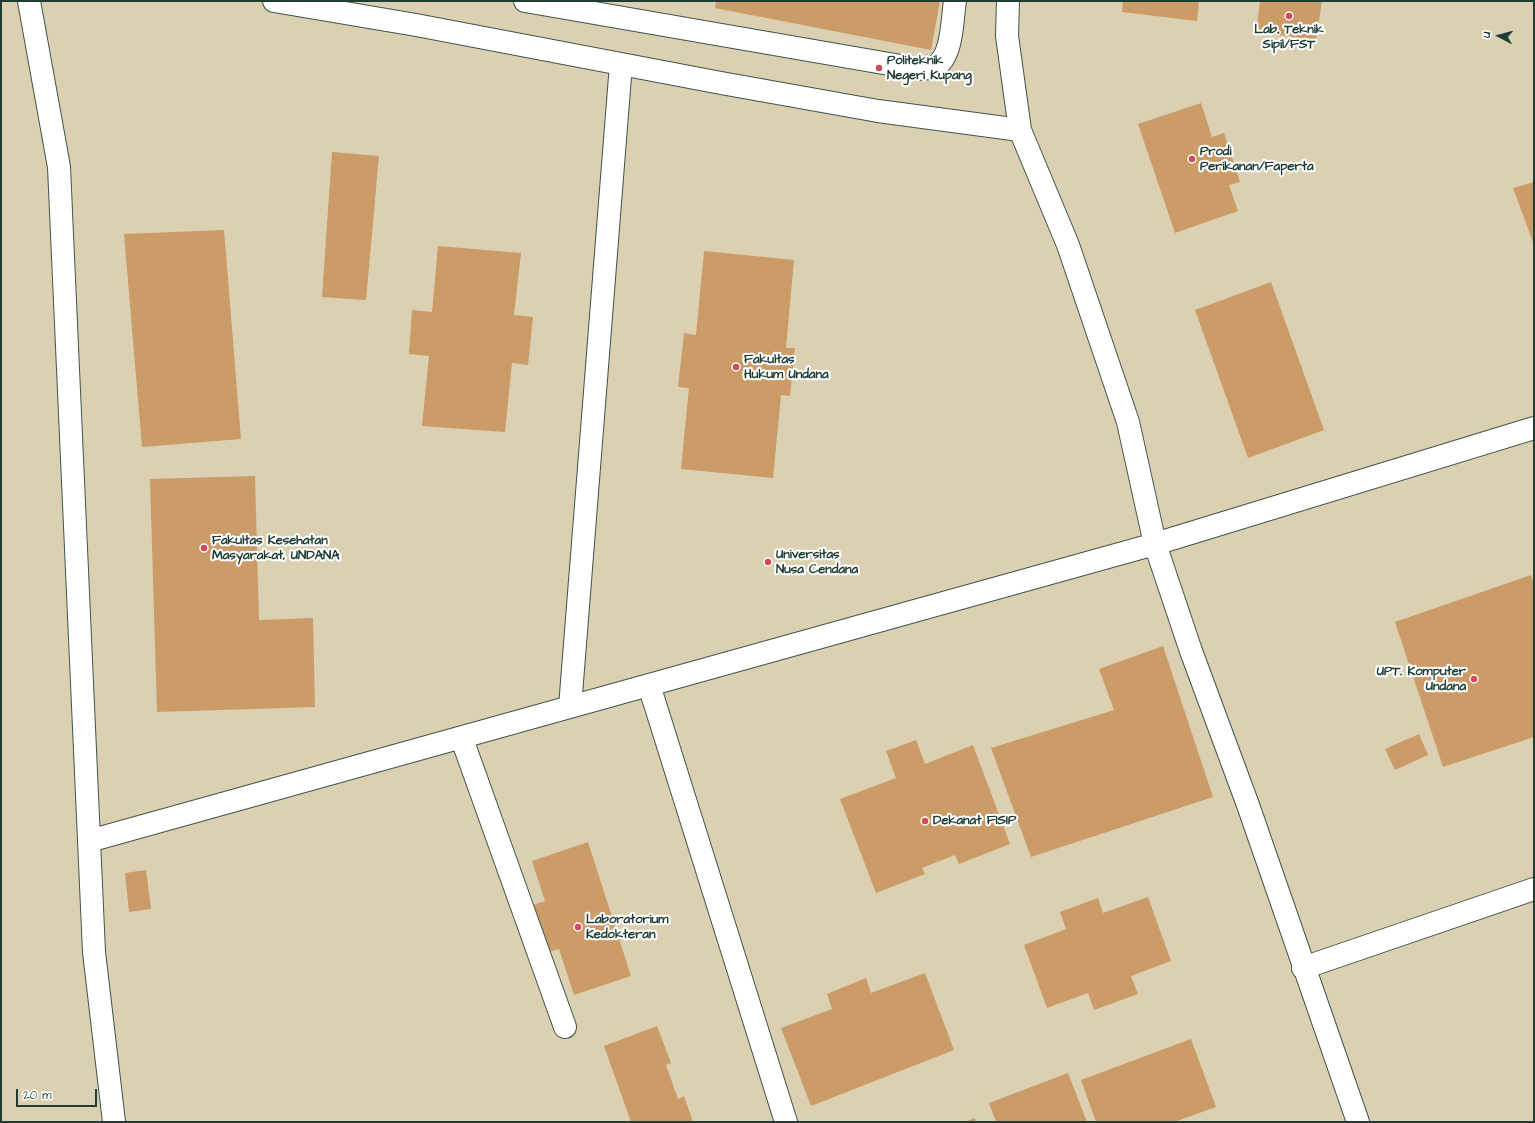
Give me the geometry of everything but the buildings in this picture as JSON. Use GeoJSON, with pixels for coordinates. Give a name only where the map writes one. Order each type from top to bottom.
{"type":"FeatureCollection","features":[{"type":"Feature","properties":{"kind":"street"},"geometry":{"type":"LineString","coordinates":[[29,1],[58,167],[94,952],[114,1122]]}},
{"type":"Feature","properties":{"kind":"street"},"geometry":{"type":"LineString","coordinates":[[274,1],[416,24],[621,64],[878,111],[1020,130]]}},
{"type":"Feature","properties":{"kind":"street"},"geometry":{"type":"LineString","coordinates":[[525,1],[918,69],[933,67],[943,60],[948,52],[955,1]]}},
{"type":"Feature","properties":{"kind":"street"},"geometry":{"type":"LineString","coordinates":[[1008,1],[1006,36],[1020,130],[1068,245],[1128,422],[1155,544],[1191,651],[1248,805],[1303,968],[1358,1122]]}},
{"type":"Feature","properties":{"kind":"street"},"geometry":{"type":"LineString","coordinates":[[570,707],[621,64]]}},
{"type":"Feature","properties":{"kind":"street"},"geometry":{"type":"LineString","coordinates":[[89,841],[462,739],[570,707],[1155,544],[1534,428]]}},
{"type":"Feature","properties":{"kind":"street"},"geometry":{"type":"LineString","coordinates":[[649,685],[786,1122]]}},
{"type":"Feature","properties":{"kind":"street"},"geometry":{"type":"LineString","coordinates":[[462,739],[565,1027]]}},
{"type":"Feature","properties":{"kind":"street"},"geometry":{"type":"LineString","coordinates":[[1303,968],[1534,889]]}},
{"type":"Feature","properties":{"kind":"shaded area","name":"Universitas Nusa Cendana"},"geometry":{"type":"Polygon","coordinates":[[[1,1],[1534,1],[1534,1122],[1,1122],[1,1]]]}},
{"type":"Feature","properties":{"kind":"place","name":"Lab. Teknik Sipil/FST"},"geometry":{"type":"Point","coordinates":[1289,16]}},
{"type":"Feature","properties":{"kind":"place","name":"Politeknik Negeri Kupang"},"geometry":{"type":"Point","coordinates":[879,68]}},
{"type":"Feature","properties":{"kind":"place","name":"Prodi Perikanan/Faperta"},"geometry":{"type":"Point","coordinates":[1192,159]}},
{"type":"Feature","properties":{"kind":"place","name":"Fakultas Hukum Undana"},"geometry":{"type":"Point","coordinates":[736,367]}},
{"type":"Feature","properties":{"kind":"place","name":"Fakultas Kesehatan Masyarakat, UNDANA"},"geometry":{"type":"Point","coordinates":[204,548]}},
{"type":"Feature","properties":{"kind":"place","name":"Universitas Nusa Cendana"},"geometry":{"type":"Point","coordinates":[768,562]}},
{"type":"Feature","properties":{"kind":"place","name":"UPT. Komputer Undana"},"geometry":{"type":"Point","coordinates":[1474,679]}},
{"type":"Feature","properties":{"kind":"place","name":"Dekanat FISIP"},"geometry":{"type":"Point","coordinates":[925,821]}},
{"type":"Feature","properties":{"kind":"place","name":"Laboratorium Kedokteran"},"geometry":{"type":"Point","coordinates":[578,927]}}]}
